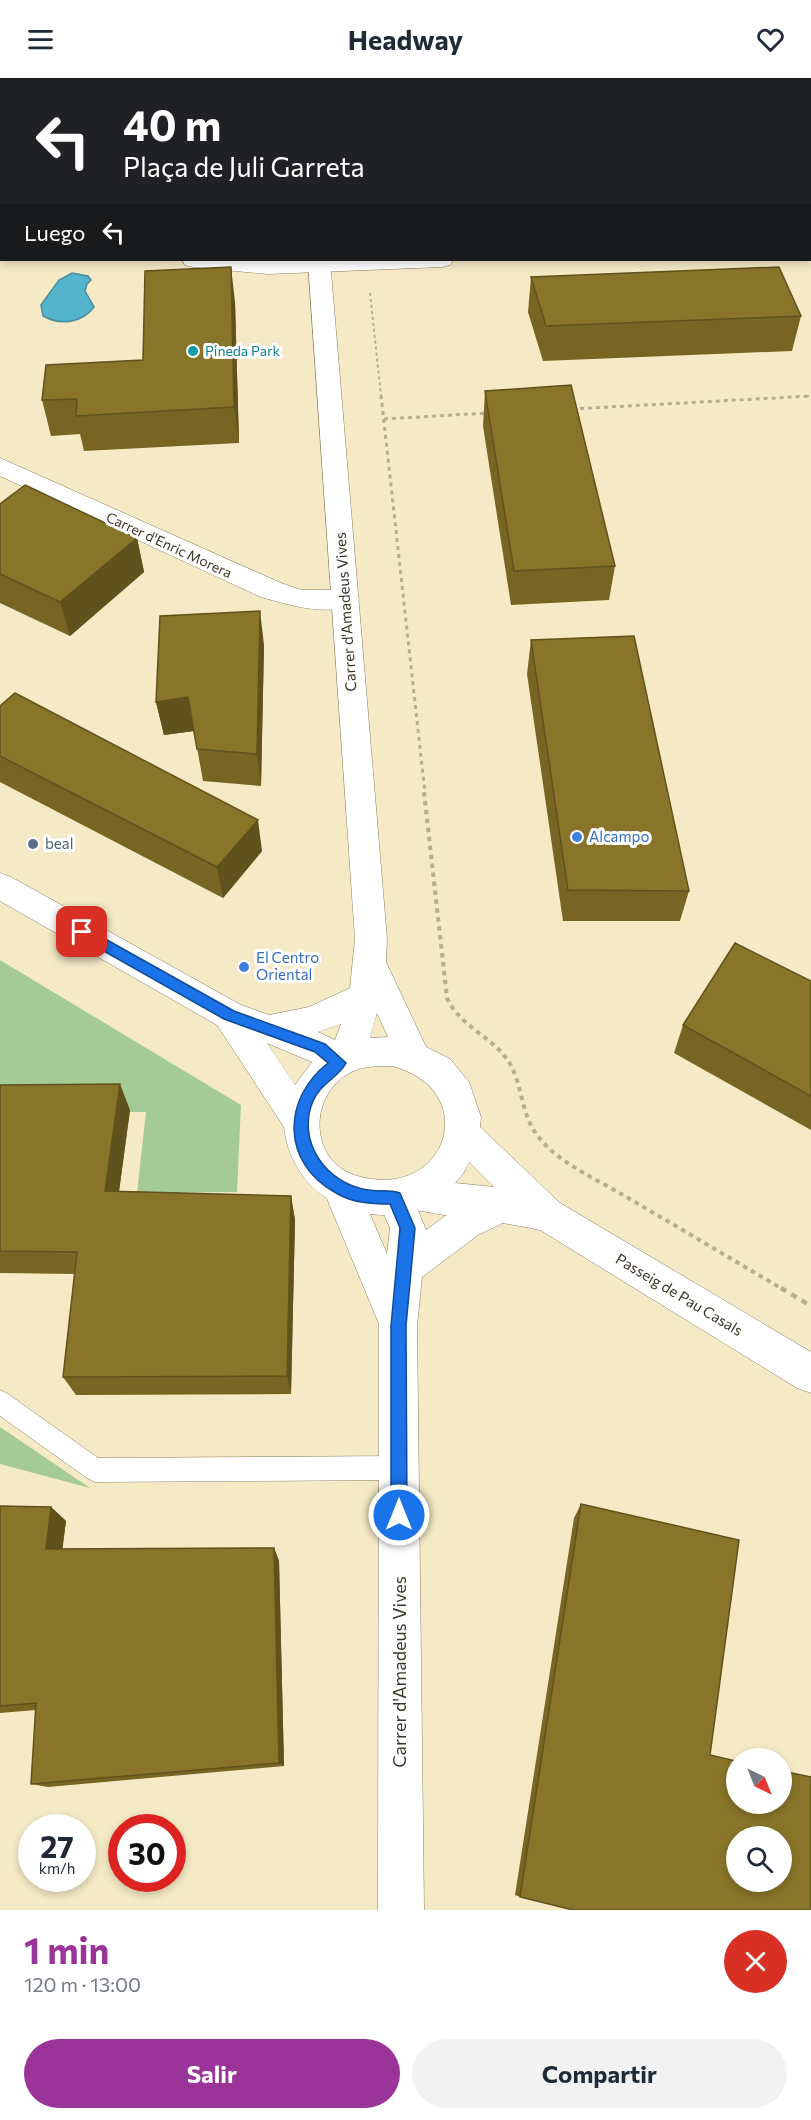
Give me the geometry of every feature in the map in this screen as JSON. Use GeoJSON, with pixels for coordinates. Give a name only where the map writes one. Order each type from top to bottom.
{"type":"FeatureCollection","features":[{"type":"Feature","properties":{"kind":"street"},"geometry":{"type":"LineString","coordinates":[[204,261],[268,267],[319,262],[417,261]]}},
{"type":"Feature","properties":{"kind":"street","name":"Carrer d'Amadeus Vives"},"geometry":{"type":"LineString","coordinates":[[319,262],[371,964],[366,996],[343,1061]]}},
{"type":"Feature","properties":{"kind":"street","name":"Carrer d'Enric Morera"},"geometry":{"type":"LineString","coordinates":[[0,466],[263,588],[302,599],[345,600]]}},
{"type":"Feature","properties":{"kind":"street"},"geometry":{"type":"LineString","coordinates":[[0,886],[229,1015],[320,1048],[343,1061]]}},
{"type":"Feature","properties":{"kind":"street","name":"Carrer d'Amadeus Vives"},"geometry":{"type":"LineString","coordinates":[[371,964],[414,1057]]}},
{"type":"Feature","properties":{"kind":"street"},"geometry":{"type":"LineString","coordinates":[[268,1029],[301,1025],[321,1019],[366,996]]}},
{"type":"Feature","properties":{"kind":"street"},"geometry":{"type":"LineString","coordinates":[[229,1015],[300,1121]]}},
{"type":"Feature","properties":{"kind":"street"},"geometry":{"type":"LineString","coordinates":[[392,1051],[414,1057],[437,1069],[453,1087],[463,1110],[464,1134],[458,1154],[446,1171],[429,1185],[402,1196],[368,1197],[341,1189],[323,1176],[310,1160],[302,1141],[300,1121],[306,1098],[320,1078],[343,1061],[369,1053],[392,1051]]}},
{"type":"Feature","properties":{"kind":"street","name":"Passeig de Pau Casals"},"geometry":{"type":"LineString","coordinates":[[464,1134],[547,1215],[811,1374]]}},
{"type":"Feature","properties":{"kind":"street","name":"Carrer d'Amadeus Vives"},"geometry":{"type":"LineString","coordinates":[[341,1189],[398,1326]]}},
{"type":"Feature","properties":{"kind":"street","name":"Carrer d'Amadeus Vives"},"geometry":{"type":"LineString","coordinates":[[401,1910],[398,1326],[408,1228],[402,1196]]}},
{"type":"Feature","properties":{"kind":"street","name":"Passeig de Pau Casals"},"geometry":{"type":"LineString","coordinates":[[402,1196],[502,1205],[547,1215]]}},
{"type":"Feature","properties":{"kind":"street"},"geometry":{"type":"LineString","coordinates":[[404,1268],[465,1223],[502,1205]]}},
{"type":"Feature","properties":{"kind":"lane"},"geometry":{"type":"LineString","coordinates":[[0,1402],[95,1470],[399,1468]]}},
{"type":"Feature","properties":{"kind":"path"},"geometry":{"type":"LineString","coordinates":[[366,263],[447,998],[451,1007],[495,1046],[515,1072],[527,1117],[543,1143],[571,1164],[811,1306]]}},
{"type":"Feature","properties":{"kind":"path"},"geometry":{"type":"LineString","coordinates":[[567,409],[811,396]]}},
{"type":"Feature","properties":{"kind":"path"},"geometry":{"type":"LineString","coordinates":[[384,419],[497,413]]}},
{"type":"Feature","properties":{"kind":"green space"},"geometry":{"type":"Polygon","coordinates":[[[0,960],[241,1105],[237,1192],[137,1193],[146,1112],[0,1112],[0,960]]]}},
{"type":"Feature","properties":{"kind":"green space"},"geometry":{"type":"Polygon","coordinates":[[[0,1427],[90,1488],[0,1464],[0,1427]]]}},
{"type":"Feature","properties":{"kind":"water"},"geometry":{"type":"Polygon","coordinates":[[[72,273],[88,276],[91,280],[85,291],[94,307],[84,317],[77,320],[64,322],[43,316],[41,305],[59,280],[72,273]]]}},
{"type":"Feature","properties":{"kind":"building"},"geometry":{"type":"Polygon","coordinates":[[[231,267],[234,407],[76,416],[77,399],[42,400],[46,365],[143,360],[145,271],[231,267]]]}},
{"type":"Feature","properties":{"kind":"building"},"geometry":{"type":"Polygon","coordinates":[[[779,267],[801,316],[546,326],[531,277],[779,267]]]}},
{"type":"Feature","properties":{"kind":"building"},"geometry":{"type":"Polygon","coordinates":[[[571,385],[615,566],[514,571],[485,391],[571,385]]]}},
{"type":"Feature","properties":{"kind":"building"},"geometry":{"type":"Polygon","coordinates":[[[25,485],[137,538],[60,602],[0,574],[0,504],[25,485]]]}},
{"type":"Feature","properties":{"kind":"building"},"geometry":{"type":"Polygon","coordinates":[[[260,611],[257,754],[197,749],[188,697],[156,702],[160,616],[260,611]]]}},
{"type":"Feature","properties":{"kind":"building"},"geometry":{"type":"Polygon","coordinates":[[[634,636],[689,891],[568,890],[531,640],[634,636]]]}},
{"type":"Feature","properties":{"kind":"building"},"geometry":{"type":"Polygon","coordinates":[[[15,693],[258,820],[217,867],[0,756],[0,706],[15,693]]]}},
{"type":"Feature","properties":{"kind":"building"},"geometry":{"type":"Polygon","coordinates":[[[735,943],[811,981],[811,1096],[683,1025],[735,943]]]}},
{"type":"Feature","properties":{"kind":"building"},"geometry":{"type":"Polygon","coordinates":[[[120,1084],[105,1191],[291,1196],[287,1376],[63,1377],[77,1252],[0,1251],[0,1085],[120,1084]]]}},
{"type":"Feature","properties":{"kind":"building"},"geometry":{"type":"Polygon","coordinates":[[[581,1504],[739,1540],[710,1755],[726,1759],[726,1814],[792,1814],[792,1773],[811,1777],[811,1910],[573,1910],[520,1897],[581,1504]]]}},
{"type":"Feature","properties":{"kind":"building"},"geometry":{"type":"Polygon","coordinates":[[[0,1506],[51,1507],[46,1549],[274,1548],[279,1763],[31,1784],[36,1703],[0,1706],[0,1506]]]}},
{"type":"Feature","properties":{"kind":"place","name":"Pineda Park"},"geometry":{"type":"Point","coordinates":[193,351]}},
{"type":"Feature","properties":{"kind":"place","name":"Alcampo"},"geometry":{"type":"Point","coordinates":[577,837]}},
{"type":"Feature","properties":{"kind":"place","name":"beal"},"geometry":{"type":"Point","coordinates":[33,844]}},
{"type":"Feature","properties":{"kind":"place","name":"El Centro Oriental"},"geometry":{"type":"Point","coordinates":[244,967]}},
{"type":"Feature","properties":{"kind":"route"},"geometry":{"type":"LineString","coordinates":[[82,932],[229,1015],[320,1048],[339,1063],[320,1078],[306,1098],[300,1121],[302,1141],[310,1160],[323,1176],[341,1189],[368,1197],[395,1197],[408,1228],[398,1326],[399,1515]]}}]}
